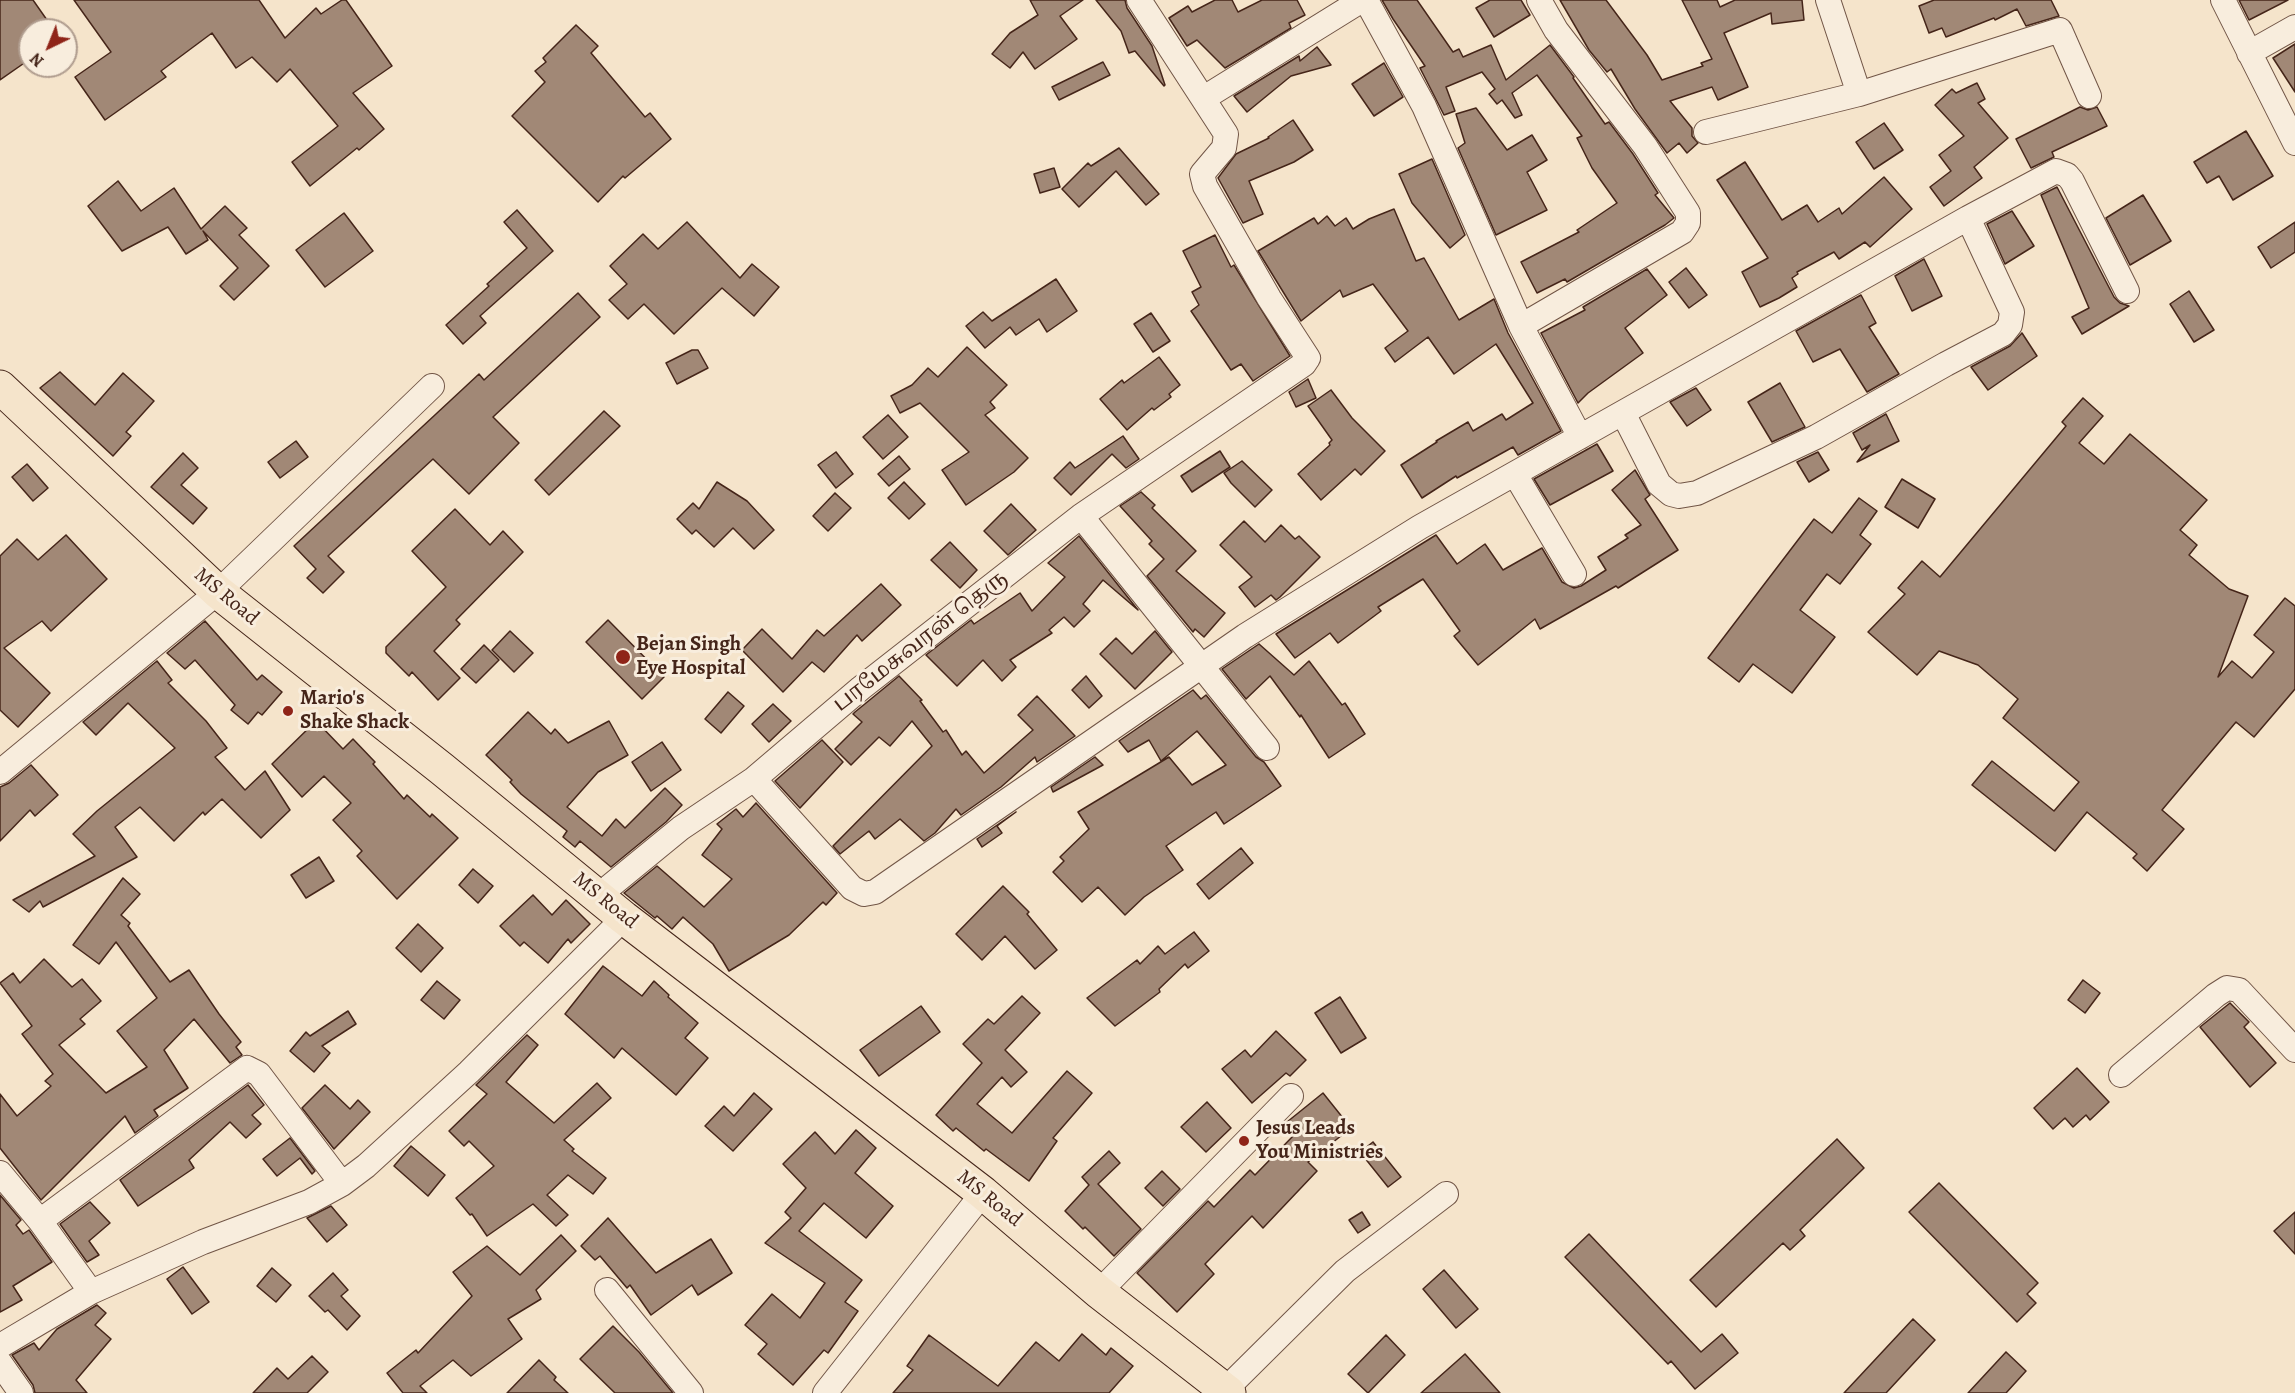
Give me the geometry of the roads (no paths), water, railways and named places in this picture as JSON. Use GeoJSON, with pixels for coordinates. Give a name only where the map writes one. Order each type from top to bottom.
{"type":"FeatureCollection","features":[{"type":"Feature","properties":{"kind":"highway","name":"MS Road"},"geometry":{"type":"LineString","coordinates":[[0,387],[218,592],[442,769],[624,918],[983,1193],[1099,1292],[1227,1391]]}},
{"type":"Feature","properties":{"kind":"street"},"geometry":{"type":"LineString","coordinates":[[1139,0],[1204,98],[1362,0]]}},
{"type":"Feature","properties":{"kind":"street"},"geometry":{"type":"LineString","coordinates":[[1366,0],[1424,106],[1521,326],[1580,437]]}},
{"type":"Feature","properties":{"kind":"street"},"geometry":{"type":"LineString","coordinates":[[1521,326],[1682,232],[1688,223],[1688,213],[1645,146],[1556,30],[1539,0]]}},
{"type":"Feature","properties":{"kind":"street"},"geometry":{"type":"LineString","coordinates":[[1828,0],[1858,94]]}},
{"type":"Feature","properties":{"kind":"street"},"geometry":{"type":"LineString","coordinates":[[2223,0],[2295,143]]}},
{"type":"Feature","properties":{"kind":"street"},"geometry":{"type":"LineString","coordinates":[[2249,53],[2295,27]]}},
{"type":"Feature","properties":{"kind":"street"},"geometry":{"type":"LineString","coordinates":[[1706,132],[1858,94],[2060,30],[2089,96]]}},
{"type":"Feature","properties":{"kind":"street","name":"பரமேசுவரன் தெரு"},"geometry":{"type":"LineString","coordinates":[[598,896],[681,828],[754,779],[861,688],[1081,516],[1253,398],[1294,373],[1304,364],[1308,358],[1269,298],[1204,186],[1202,174],[1224,148],[1226,134],[1204,98]]}},
{"type":"Feature","properties":{"kind":"street"},"geometry":{"type":"LineString","coordinates":[[754,779],[852,888],[857,892],[869,894],[875,892],[1245,636],[1420,527],[1968,218],[2056,171],[2061,171],[2072,181],[2127,291]]}},
{"type":"Feature","properties":{"kind":"street"},"geometry":{"type":"LineString","coordinates":[[1623,413],[1659,484],[1671,494],[1679,496],[1697,493],[1816,437],[2003,334],[2010,325],[2012,312],[1968,218]]}},
{"type":"Feature","properties":{"kind":"street"},"geometry":{"type":"LineString","coordinates":[[0,772],[218,592],[432,386]]}},
{"type":"Feature","properties":{"kind":"street"},"geometry":{"type":"LineString","coordinates":[[1515,474],[1574,574]]}},
{"type":"Feature","properties":{"kind":"street"},"geometry":{"type":"LineString","coordinates":[[1081,516],[1267,748]]}},
{"type":"Feature","properties":{"kind":"street"},"geometry":{"type":"LineString","coordinates":[[0,1346],[91,1292],[203,1242],[309,1202],[342,1184],[366,1166],[469,1072],[624,918]]}},
{"type":"Feature","properties":{"kind":"street"},"geometry":{"type":"LineString","coordinates":[[2121,1075],[2216,994],[2227,988],[2240,990],[2295,1050]]}},
{"type":"Feature","properties":{"kind":"street"},"geometry":{"type":"LineString","coordinates":[[39,1221],[247,1068],[259,1074],[342,1184]]}},
{"type":"Feature","properties":{"kind":"street"},"geometry":{"type":"LineString","coordinates":[[1099,1292],[1291,1096]]}},
{"type":"Feature","properties":{"kind":"street"},"geometry":{"type":"LineString","coordinates":[[0,1173],[39,1221],[91,1292]]}},
{"type":"Feature","properties":{"kind":"street"},"geometry":{"type":"LineString","coordinates":[[825,1393],[983,1193]]}},
{"type":"Feature","properties":{"kind":"street"},"geometry":{"type":"LineString","coordinates":[[1227,1391],[1345,1271],[1446,1194]]}},
{"type":"Feature","properties":{"kind":"street"},"geometry":{"type":"LineString","coordinates":[[607,1290],[691,1393]]}},
{"type":"Feature","properties":{"kind":"street"},"geometry":{"type":"LineString","coordinates":[[0,1363],[21,1393]]}},
{"type":"Feature","properties":{"kind":"place","name":"Bejan Singh Eye Hospital"},"geometry":{"type":"Point","coordinates":[623,657]}},
{"type":"Feature","properties":{"kind":"place","name":"Mario's Shake Shack"},"geometry":{"type":"Point","coordinates":[288,711]}},
{"type":"Feature","properties":{"kind":"place","name":"Jesus Leads You Ministries"},"geometry":{"type":"Point","coordinates":[1244,1141]}}]}
